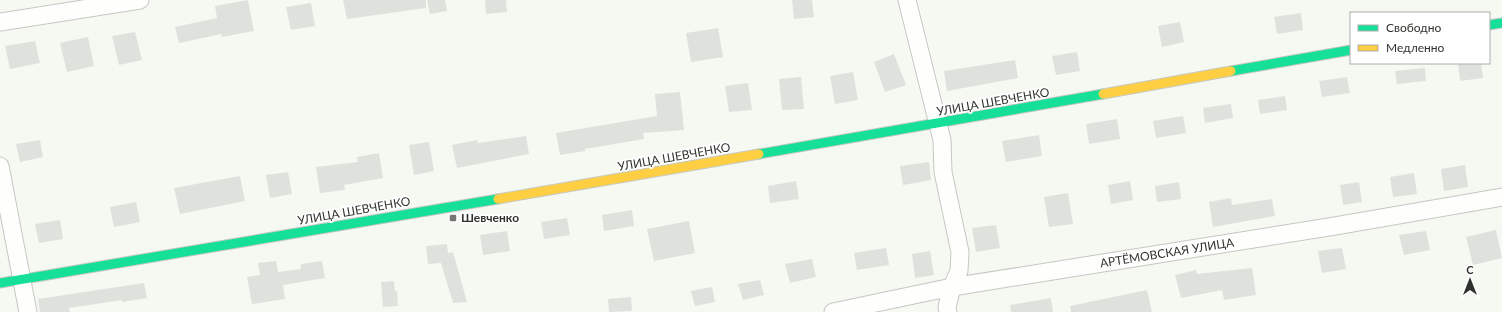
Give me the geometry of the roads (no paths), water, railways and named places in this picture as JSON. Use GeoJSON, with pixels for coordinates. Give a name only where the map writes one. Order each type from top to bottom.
{"type":"FeatureCollection","features":[{"type":"Feature","properties":{"kind":"main road"},"geometry":{"type":"LineString","coordinates":[[1490,25],[1502,23]]}},
{"type":"Feature","properties":{"kind":"main road","name":"УЛИЦА ШЕВЧЕНКО"},"geometry":{"type":"LineString","coordinates":[[0,283],[938,124],[1350,50]]}},
{"type":"Feature","properties":{"kind":"street"},"geometry":{"type":"LineString","coordinates":[[0,22],[140,0]]}},
{"type":"Feature","properties":{"kind":"street"},"geometry":{"type":"LineString","coordinates":[[908,0],[942,140],[943,172],[960,252],[959,271],[952,287],[947,307],[948,312]]}},
{"type":"Feature","properties":{"kind":"street"},"geometry":{"type":"LineString","coordinates":[[0,166],[28,312]]}},
{"type":"Feature","properties":{"kind":"street","name":"АРТЁМОВСКАЯ УЛИЦА"},"geometry":{"type":"LineString","coordinates":[[833,312],[952,287],[1327,228],[1502,198]]}},
{"type":"Feature","properties":{"kind":"place","name":"Шевченко"},"geometry":{"type":"Point","coordinates":[453,218]}}]}
